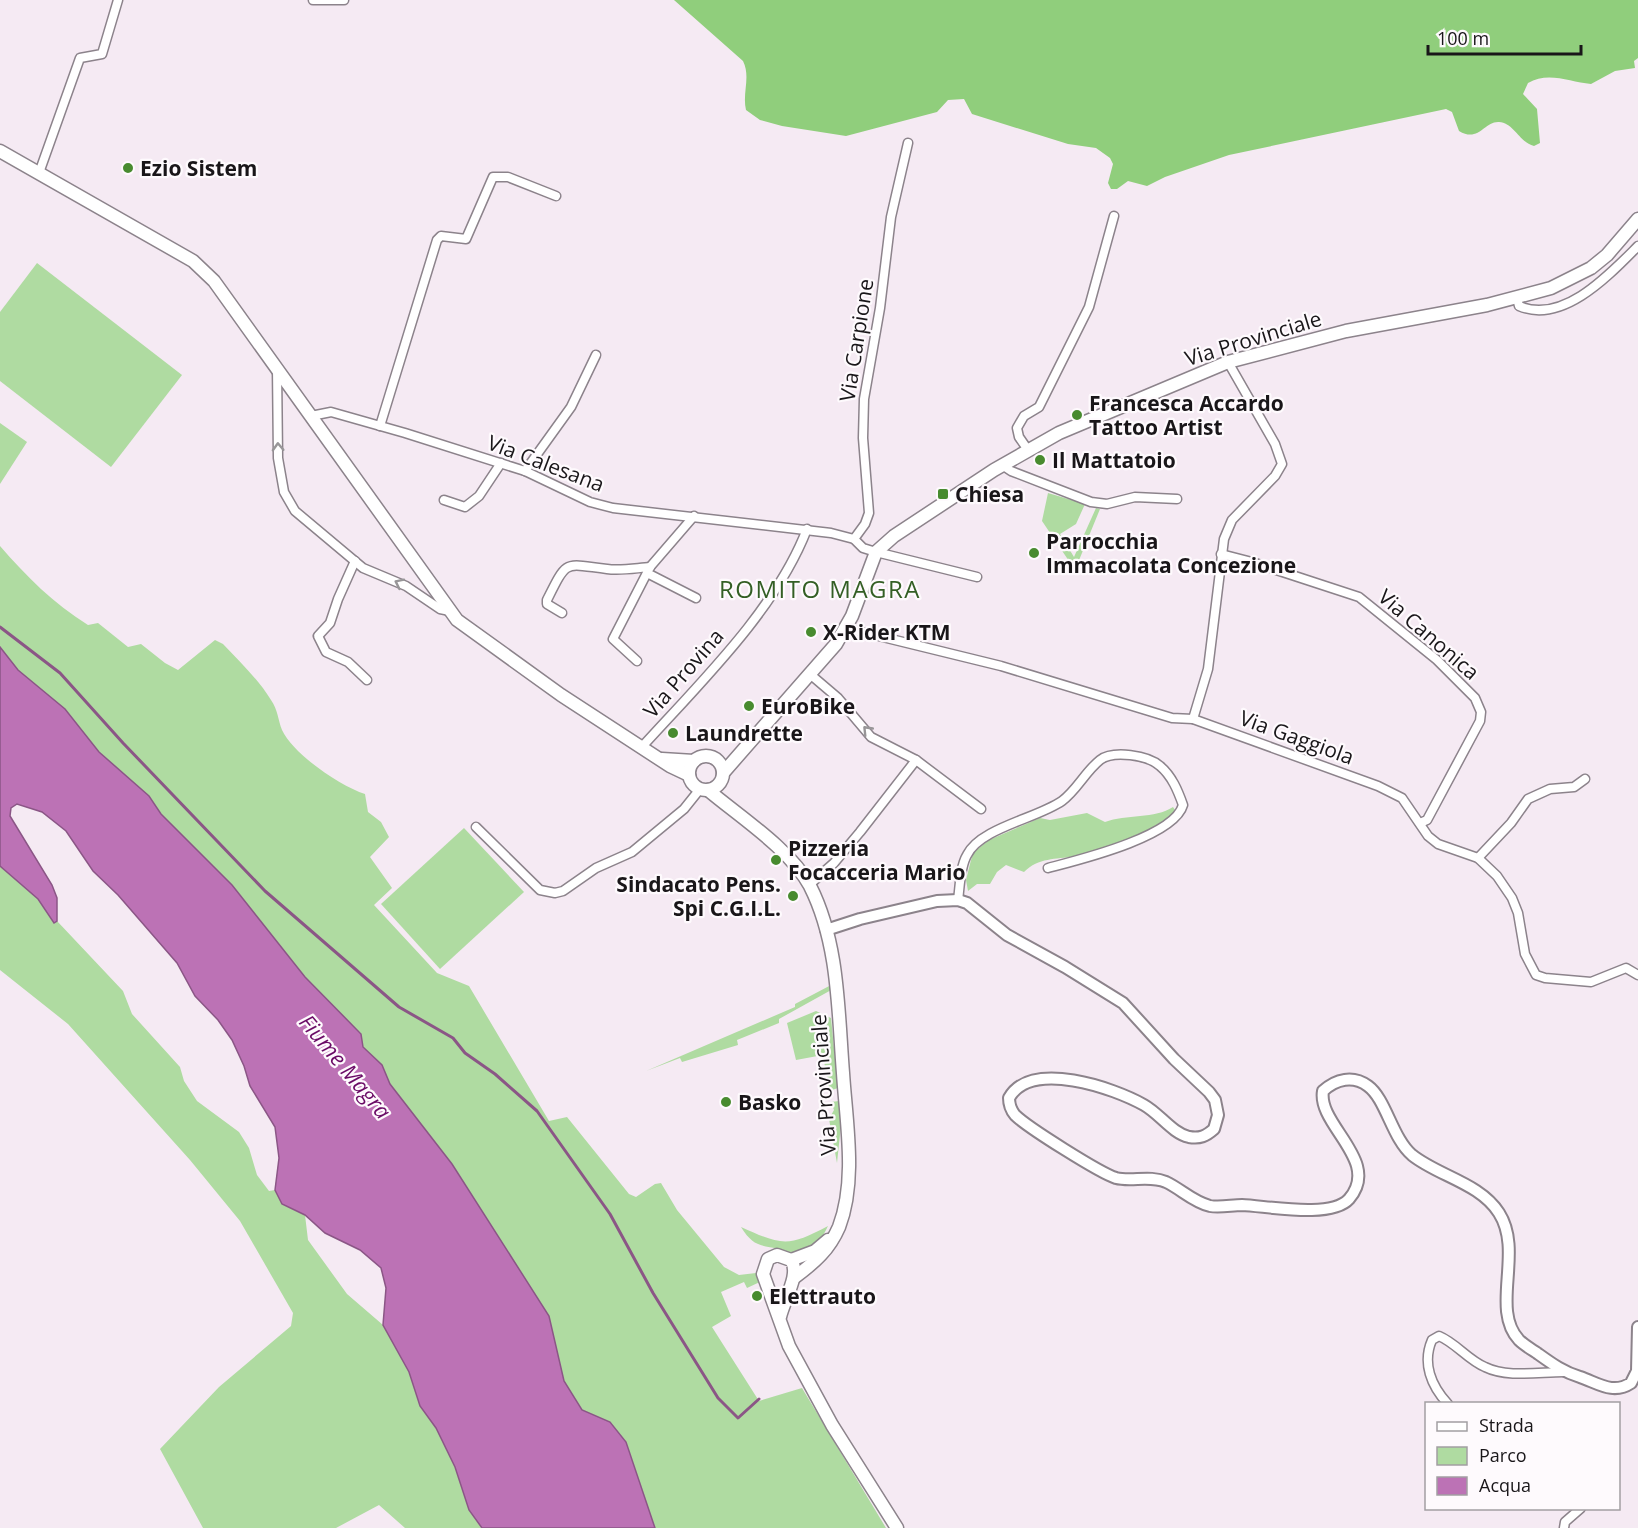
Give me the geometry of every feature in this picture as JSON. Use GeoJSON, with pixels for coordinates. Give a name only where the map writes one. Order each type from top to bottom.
{"type":"FeatureCollection","features":[{"type":"Feature","properties":{"kind":"main road"},"geometry":{"type":"LineString","coordinates":[[0,151],[130,223],[193,261],[214,280],[450,611],[477,636],[641,748],[689,775],[693,783],[731,809]]}},
{"type":"Feature","properties":{"kind":"main road","name":"Via Provinciale"},"geometry":{"type":"LineString","coordinates":[[662,759],[694,761],[705,756],[716,759],[744,748],[811,675],[846,628],[876,552],[894,536],[1028,450],[1059,433],[1228,362],[1346,331],[1517,298],[1569,281],[1607,255],[1638,219]]}},
{"type":"Feature","properties":{"kind":"main road"},"geometry":{"type":"LineString","coordinates":[[704,790],[721,779],[744,748]]}},
{"type":"Feature","properties":{"kind":"main road","name":"Via Provinciale"},"geometry":{"type":"LineString","coordinates":[[716,759],[731,809],[774,846],[809,885],[826,930],[835,971],[847,1128],[845,1201],[834,1236]]}},
{"type":"Feature","properties":{"kind":"main road"},"geometry":{"type":"LineString","coordinates":[[689,775],[694,761]]}},
{"type":"Feature","properties":{"kind":"main road"},"geometry":{"type":"LineString","coordinates":[[791,1260],[815,1251],[834,1236]]}},
{"type":"Feature","properties":{"kind":"main road"},"geometry":{"type":"LineString","coordinates":[[766,1282],[775,1288],[793,1281],[821,1258],[834,1236]]}},
{"type":"Feature","properties":{"kind":"main road"},"geometry":{"type":"LineString","coordinates":[[780,1317],[796,1270],[791,1260],[782,1255],[768,1259],[763,1268],[789,1346],[832,1425],[897,1528]]}},
{"type":"Feature","properties":{"kind":"street"},"geometry":{"type":"LineString","coordinates":[[39,173],[80,58],[102,54],[118,0]]}},
{"type":"Feature","properties":{"kind":"street"},"geometry":{"type":"LineString","coordinates":[[313,0],[344,0]]}},
{"type":"Feature","properties":{"kind":"street","name":"Via Carpione"},"geometry":{"type":"LineString","coordinates":[[854,539],[869,513],[863,438],[864,399],[880,308],[891,217],[908,143]]}},
{"type":"Feature","properties":{"kind":"street"},"geometry":{"type":"LineString","coordinates":[[380,426],[437,240],[447,235],[466,238],[493,177],[508,177],[556,196]]}},
{"type":"Feature","properties":{"kind":"street"},"geometry":{"type":"LineString","coordinates":[[1028,450],[1019,437],[1017,428],[1024,416],[1040,407],[1086,315],[1113,216]]}},
{"type":"Feature","properties":{"kind":"street"},"geometry":{"type":"LineString","coordinates":[[1517,298],[1520,306],[1530,311],[1543,312],[1559,306],[1596,284],[1638,246]]}},
{"type":"Feature","properties":{"kind":"street"},"geometry":{"type":"LineString","coordinates":[[525,471],[571,407],[596,355]]}},
{"type":"Feature","properties":{"kind":"street"},"geometry":{"type":"LineString","coordinates":[[1193,719],[1208,669],[1218,600],[1221,554],[1232,520],[1269,483],[1282,464],[1275,444],[1228,362]]}},
{"type":"Feature","properties":{"kind":"street"},"geometry":{"type":"LineString","coordinates":[[277,368],[278,458],[284,492],[295,511],[355,561],[406,586],[440,609],[450,611]]}},
{"type":"Feature","properties":{"kind":"street","name":"Via Calesana"},"geometry":{"type":"LineString","coordinates":[[311,417],[331,412],[380,426],[525,471],[590,502],[613,508],[807,529],[854,539],[863,548],[876,552],[977,577]]}},
{"type":"Feature","properties":{"kind":"street"},"geometry":{"type":"LineString","coordinates":[[444,500],[465,507],[479,496],[501,463]]}},
{"type":"Feature","properties":{"kind":"street"},"geometry":{"type":"LineString","coordinates":[[1002,465],[1011,471],[1092,502],[1107,504],[1135,497],[1177,499]]}},
{"type":"Feature","properties":{"kind":"street"},"geometry":{"type":"LineString","coordinates":[[637,661],[614,639],[648,570],[694,516]]}},
{"type":"Feature","properties":{"kind":"street","name":"Via Provina"},"geometry":{"type":"LineString","coordinates":[[641,748],[772,597],[795,560],[807,529]]}},
{"type":"Feature","properties":{"kind":"street","name":"Via Canonica"},"geometry":{"type":"LineString","coordinates":[[1221,554],[1359,597],[1437,660],[1474,698],[1481,712],[1480,721],[1427,820],[1419,824]]}},
{"type":"Feature","properties":{"kind":"street"},"geometry":{"type":"LineString","coordinates":[[355,561],[330,623],[318,636],[326,652],[348,662],[367,680]]}},
{"type":"Feature","properties":{"kind":"street"},"geometry":{"type":"LineString","coordinates":[[562,613],[547,604],[547,600],[559,575],[570,565],[579,563],[609,570],[648,570],[696,598]]}},
{"type":"Feature","properties":{"kind":"street","name":"Via Gaggiola"},"geometry":{"type":"LineString","coordinates":[[846,628],[1001,666],[1172,718],[1193,719],[1378,786],[1402,798],[1419,824],[1438,844],[1478,858],[1497,876],[1512,898],[1518,913],[1525,954],[1536,975],[1545,978],[1591,982],[1626,968],[1638,975]]}},
{"type":"Feature","properties":{"kind":"street"},"geometry":{"type":"LineString","coordinates":[[811,675],[838,698],[871,737],[916,760],[981,809]]}},
{"type":"Feature","properties":{"kind":"street"},"geometry":{"type":"LineString","coordinates":[[958,900],[966,855],[972,847],[994,833],[1062,801],[1100,760],[1110,754],[1121,753],[1159,764],[1177,788],[1183,805],[1181,813],[1168,823],[1134,841],[1047,868]]}},
{"type":"Feature","properties":{"kind":"street"},"geometry":{"type":"LineString","coordinates":[[809,885],[834,863],[916,760]]}},
{"type":"Feature","properties":{"kind":"street"},"geometry":{"type":"LineString","coordinates":[[1478,858],[1511,824],[1528,798],[1550,789],[1574,787],[1585,779]]}},
{"type":"Feature","properties":{"kind":"street"},"geometry":{"type":"LineString","coordinates":[[476,827],[540,890],[555,893],[563,891],[596,868],[632,852],[704,790]]}},
{"type":"Feature","properties":{"kind":"street"},"geometry":{"type":"LineString","coordinates":[[826,930],[902,908],[958,900],[973,907],[1007,935],[1065,967],[1123,1004],[1215,1100],[1218,1115],[1214,1129],[1207,1135],[1187,1137],[1146,1106],[1129,1098],[1098,1086],[1046,1078],[1032,1081],[1014,1090],[1009,1103],[1014,1114],[1020,1119],[1089,1164],[1117,1178],[1142,1178],[1165,1182],[1182,1193],[1211,1206],[1327,1209],[1349,1199],[1355,1189],[1357,1172],[1352,1151],[1325,1107],[1323,1091],[1330,1084],[1341,1080],[1356,1080],[1376,1094],[1404,1146],[1413,1155],[1474,1190],[1500,1214],[1510,1252],[1506,1306],[1511,1328],[1519,1340],[1564,1372],[1610,1389],[1631,1383],[1637,1371],[1638,1327]]}},
{"type":"Feature","properties":{"kind":"street"},"geometry":{"type":"LineString","coordinates":[[1447,1402],[1431,1378],[1427,1360],[1432,1340],[1439,1336],[1485,1368],[1509,1372],[1564,1372]]}},
{"type":"Feature","properties":{"kind":"street"},"geometry":{"type":"LineString","coordinates":[[1564,1528],[1565,1521],[1580,1510]]}},
{"type":"Feature","properties":{"kind":"green space"},"geometry":{"type":"Polygon","coordinates":[[[674,0],[1638,0],[1638,58],[1634,61],[1635,68],[1615,71],[1591,84],[1559,78],[1543,78],[1528,83],[1523,94],[1537,109],[1540,143],[1534,146],[1524,141],[1509,126],[1499,122],[1472,135],[1466,134],[1459,131],[1452,112],[1446,109],[1229,155],[1165,177],[1147,186],[1128,181],[1117,189],[1111,189],[1108,183],[1113,164],[1110,158],[1096,148],[1068,144],[972,114],[964,99],[948,100],[937,112],[846,136],[782,126],[760,120],[746,110],[746,73],[743,61],[674,0]]]}},
{"type":"Feature","properties":{"kind":"green space"},"geometry":{"type":"Polygon","coordinates":[[[37,263],[182,375],[111,467],[0,381],[0,312],[37,263]]]}},
{"type":"Feature","properties":{"kind":"green space"},"geometry":{"type":"Polygon","coordinates":[[[0,423],[27,442],[0,484],[0,423]]]}},
{"type":"Feature","properties":{"kind":"green space"},"geometry":{"type":"Polygon","coordinates":[[[1048,493],[1085,504],[1076,524],[1060,534],[1074,557],[1096,508],[1100,509],[1075,570],[1042,521],[1048,493]]]}},
{"type":"Feature","properties":{"kind":"green space"},"geometry":{"type":"Polygon","coordinates":[[[0,546],[41,589],[75,617],[88,625],[98,623],[128,647],[141,644],[178,670],[215,640],[223,644],[266,692],[275,708],[282,730],[296,749],[331,777],[365,794],[368,812],[381,822],[389,837],[370,857],[392,888],[374,905],[437,973],[469,986],[549,1121],[567,1117],[629,1194],[636,1197],[655,1184],[661,1183],[677,1210],[724,1267],[739,1275],[756,1273],[762,1281],[747,1288],[744,1282],[721,1292],[731,1316],[712,1327],[759,1401],[802,1388],[886,1528],[655,1528],[626,1442],[610,1422],[582,1410],[564,1381],[548,1316],[390,1084],[382,1065],[363,1047],[361,1034],[305,977],[232,885],[161,814],[149,796],[99,752],[65,709],[18,670],[0,647],[0,546]]]}},
{"type":"Feature","properties":{"kind":"green space"},"geometry":{"type":"Polygon","coordinates":[[[1173,807],[1175,810],[1168,818],[1130,839],[1075,856],[1041,861],[1024,872],[1006,865],[997,872],[990,884],[977,884],[968,891],[966,880],[974,852],[989,840],[1040,818],[1050,820],[1087,813],[1105,822],[1149,815],[1173,807]]]}},
{"type":"Feature","properties":{"kind":"green space"},"geometry":{"type":"Polygon","coordinates":[[[464,828],[524,892],[440,969],[381,904],[464,828]]]}},
{"type":"Feature","properties":{"kind":"green space"},"geometry":{"type":"Polygon","coordinates":[[[0,866],[38,899],[54,923],[57,921],[123,991],[132,1014],[180,1067],[184,1081],[197,1101],[239,1132],[249,1148],[257,1175],[269,1191],[275,1190],[282,1204],[305,1215],[308,1240],[347,1294],[383,1325],[409,1372],[420,1406],[436,1428],[455,1467],[469,1510],[482,1528],[405,1528],[379,1505],[336,1528],[203,1528],[160,1449],[219,1387],[291,1326],[293,1313],[240,1221],[190,1160],[68,1024],[0,970],[0,866]]]}},
{"type":"Feature","properties":{"kind":"green space"},"geometry":{"type":"Polygon","coordinates":[[[833,984],[833,989],[779,1019],[779,1023],[737,1040],[738,1045],[682,1062],[680,1058],[646,1071],[795,1007],[795,1004],[833,984]]]}},
{"type":"Feature","properties":{"kind":"green space"},"geometry":{"type":"Polygon","coordinates":[[[816,1011],[831,1018],[838,1088],[829,1091],[823,1055],[796,1060],[787,1023],[816,1011]]]}},
{"type":"Feature","properties":{"kind":"green space"},"geometry":{"type":"Polygon","coordinates":[[[839,1101],[841,1125],[837,1163],[829,1119],[834,1110],[831,1102],[839,1101]]]}},
{"type":"Feature","properties":{"kind":"green space"},"geometry":{"type":"Polygon","coordinates":[[[828,1226],[819,1241],[810,1249],[799,1254],[757,1244],[741,1227],[767,1238],[785,1242],[803,1238],[828,1226]]]}},
{"type":"Feature","properties":{"kind":"water","name":"Fiume Magra"},"geometry":{"type":"Polygon","coordinates":[[[0,647],[18,670],[65,709],[99,752],[149,796],[161,814],[232,885],[305,977],[361,1034],[363,1047],[382,1065],[390,1084],[452,1164],[549,1316],[564,1381],[582,1410],[610,1422],[626,1442],[655,1528],[482,1528],[469,1510],[455,1467],[436,1428],[420,1406],[409,1372],[383,1325],[386,1288],[381,1268],[360,1250],[325,1233],[305,1215],[282,1204],[275,1190],[279,1158],[275,1127],[250,1086],[232,1040],[218,1020],[195,996],[177,963],[118,895],[93,871],[66,831],[42,812],[17,804],[11,808],[10,816],[52,885],[57,898],[57,921],[54,923],[38,899],[0,866],[0,647]]]}},
{"type":"Feature","properties":{"kind":"waterway"},"geometry":{"type":"LineString","coordinates":[[0,627],[60,673],[123,743],[265,891],[399,1007],[453,1038],[465,1053],[495,1074],[537,1111],[610,1214],[653,1293],[718,1398],[738,1418],[759,1399]]}},
{"type":"Feature","properties":{"kind":"place","name":"Ezio Sistem"},"geometry":{"type":"Point","coordinates":[128,168]}},
{"type":"Feature","properties":{"kind":"place","name":"Francesca Accardo Tattoo Artist"},"geometry":{"type":"Point","coordinates":[1077,415]}},
{"type":"Feature","properties":{"kind":"place","name":"Il Mattatoio"},"geometry":{"type":"Point","coordinates":[1040,460]}},
{"type":"Feature","properties":{"kind":"place","name":"Chiesa"},"geometry":{"type":"Point","coordinates":[943,494]}},
{"type":"Feature","properties":{"kind":"place","name":"Parrocchia Immacolata Concezione"},"geometry":{"type":"Point","coordinates":[1034,553]}},
{"type":"Feature","properties":{"kind":"place","name":"X-Rider KTM"},"geometry":{"type":"Point","coordinates":[811,632]}},
{"type":"Feature","properties":{"kind":"place","name":"EuroBike"},"geometry":{"type":"Point","coordinates":[749,706]}},
{"type":"Feature","properties":{"kind":"place","name":"Laundrette"},"geometry":{"type":"Point","coordinates":[673,733]}},
{"type":"Feature","properties":{"kind":"place","name":"Pizzeria Focacceria Mario"},"geometry":{"type":"Point","coordinates":[776,860]}},
{"type":"Feature","properties":{"kind":"place","name":"Sindacato Pens. Spi C.G.I.L."},"geometry":{"type":"Point","coordinates":[793,896]}},
{"type":"Feature","properties":{"kind":"place","name":"Basko"},"geometry":{"type":"Point","coordinates":[726,1102]}},
{"type":"Feature","properties":{"kind":"place","name":"Elettrauto"},"geometry":{"type":"Point","coordinates":[757,1296]}},
{"type":"Feature","properties":{"kind":"district","name":"ROMITO MAGRA"},"geometry":{"type":"Point","coordinates":[820,588]}}]}
